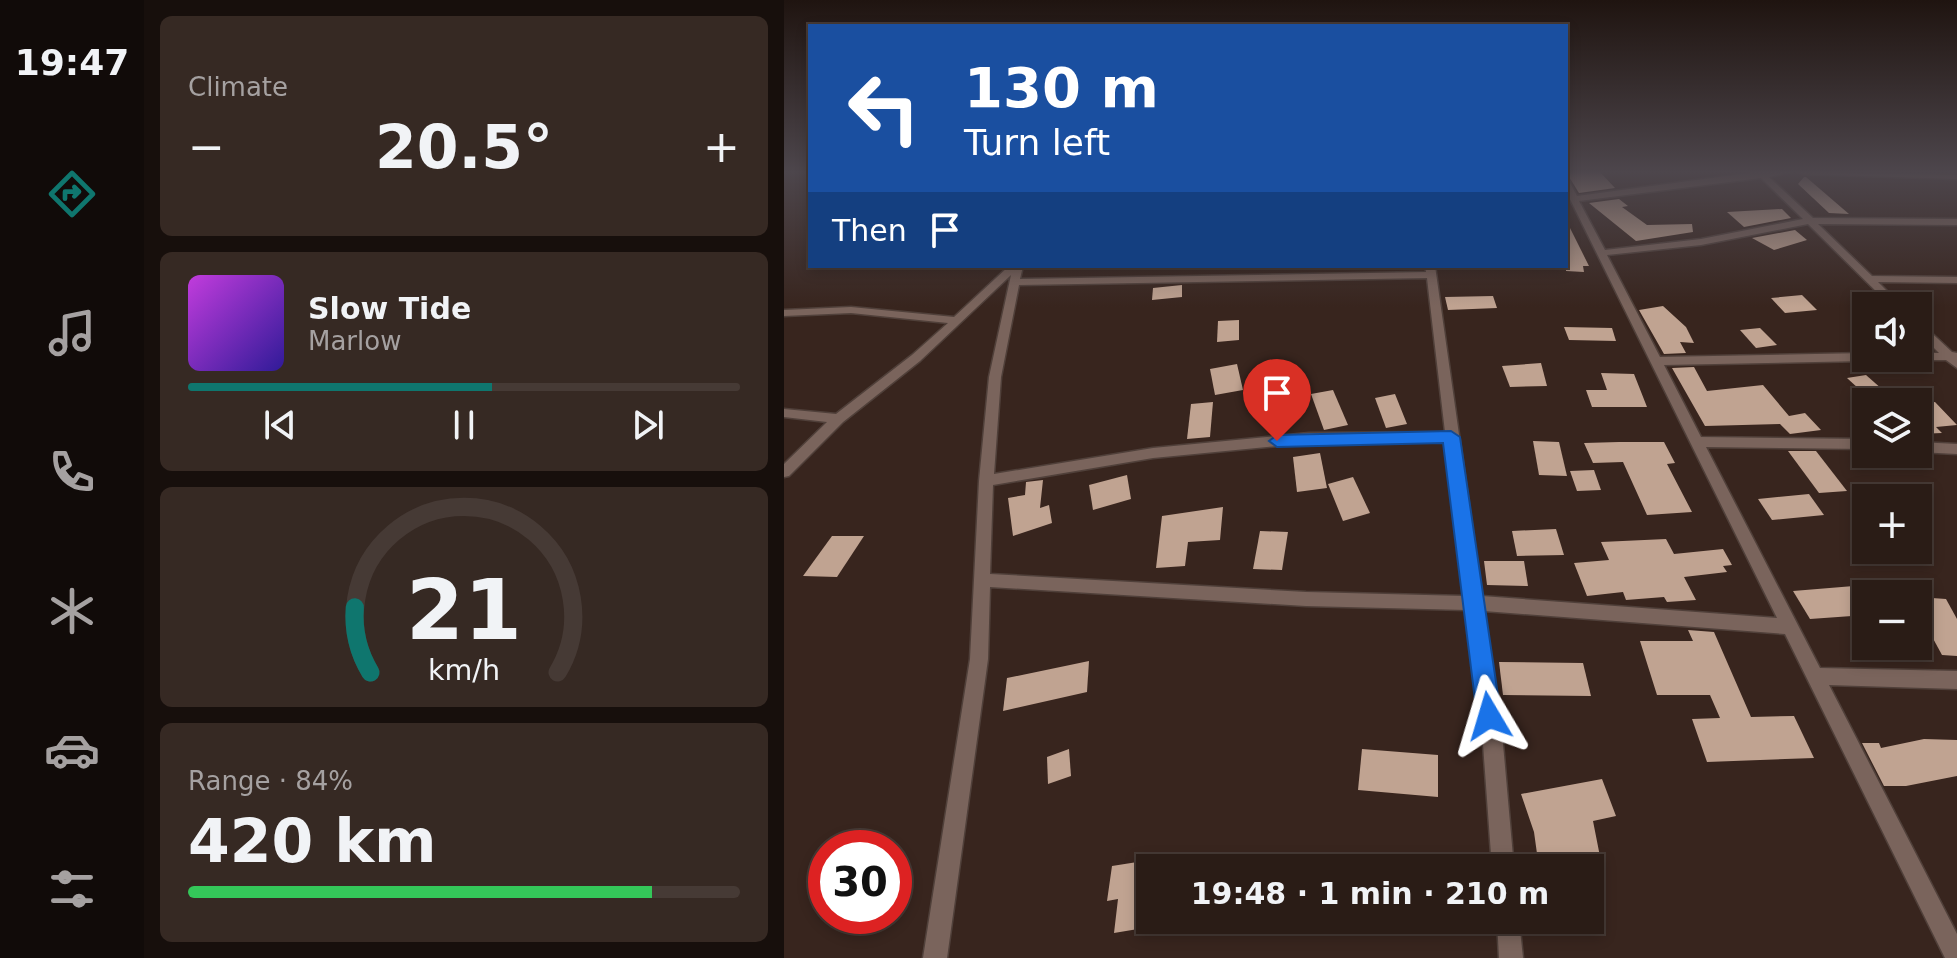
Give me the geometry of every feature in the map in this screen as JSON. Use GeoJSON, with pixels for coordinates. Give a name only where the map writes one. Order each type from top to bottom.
{"type":"FeatureCollection","features":[{"type":"Feature","properties":{"kind":"street"},"geometry":{"type":"LineString","coordinates":[[1583,217],[1957,958]]}},
{"type":"Feature","properties":{"kind":"street"},"geometry":{"type":"LineString","coordinates":[[1804,217],[1882,292]]}},
{"type":"Feature","properties":{"kind":"street"},"geometry":{"type":"LineString","coordinates":[[1602,253],[1701,242],[1808,221],[1957,222]]}},
{"type":"Feature","properties":{"kind":"street"},"geometry":{"type":"LineString","coordinates":[[935,958],[979,659],[986,481],[995,377],[1016,271]]}},
{"type":"Feature","properties":{"kind":"street"},"geometry":{"type":"LineString","coordinates":[[784,472],[838,419],[916,358],[955,320],[1016,271],[1430,271],[1475,603],[1502,854]]}},
{"type":"Feature","properties":{"kind":"street"},"geometry":{"type":"LineString","coordinates":[[1868,279],[1957,280]]}},
{"type":"Feature","properties":{"kind":"street"},"geometry":{"type":"LineString","coordinates":[[784,313],[851,310],[955,320]]}},
{"type":"Feature","properties":{"kind":"street"},"geometry":{"type":"LineString","coordinates":[[1932,339],[1954,359]]}},
{"type":"Feature","properties":{"kind":"street"},"geometry":{"type":"LineString","coordinates":[[1655,361],[1852,357]]}},
{"type":"Feature","properties":{"kind":"street"},"geometry":{"type":"LineString","coordinates":[[1932,358],[1954,359]]}},
{"type":"Feature","properties":{"kind":"street"},"geometry":{"type":"LineString","coordinates":[[784,413],[838,419]]}},
{"type":"Feature","properties":{"kind":"street"},"geometry":{"type":"LineString","coordinates":[[986,481],[1153,453],[1309,438],[1451,437]]}},
{"type":"Feature","properties":{"kind":"street"},"geometry":{"type":"LineString","coordinates":[[1695,442],[1852,444]]}},
{"type":"Feature","properties":{"kind":"street"},"geometry":{"type":"LineString","coordinates":[[1932,448],[1957,449]]}},
{"type":"Feature","properties":{"kind":"street"},"geometry":{"type":"LineString","coordinates":[[982,580],[1306,599],[1475,603],[1789,627]]}},
{"type":"Feature","properties":{"kind":"street"},"geometry":{"type":"LineString","coordinates":[[1814,676],[1957,680]]}},
{"type":"Feature","properties":{"kind":"street"},"geometry":{"type":"LineString","coordinates":[[1509,934],[1511,958]]}},
{"type":"Feature","properties":{"kind":"building"},"geometry":{"type":"Polygon","coordinates":[[[1606,217],[1635,217],[1647,225],[1692,224],[1693,232],[1636,241],[1606,217]]]}},
{"type":"Feature","properties":{"kind":"building"},"geometry":{"type":"Polygon","coordinates":[[[1732,217],[1791,218],[1744,227],[1732,217]]]}},
{"type":"Feature","properties":{"kind":"building"},"geometry":{"type":"Polygon","coordinates":[[[1568,224],[1589,266],[1583,266],[1584,272],[1566,271],[1568,224]]]}},
{"type":"Feature","properties":{"kind":"building"},"geometry":{"type":"Polygon","coordinates":[[[1795,230],[1807,240],[1774,250],[1752,238],[1795,230]]]}},
{"type":"Feature","properties":{"kind":"building"},"geometry":{"type":"Polygon","coordinates":[[[1182,285],[1182,297],[1152,300],[1153,288],[1182,285]]]}},
{"type":"Feature","properties":{"kind":"building"},"geometry":{"type":"Polygon","coordinates":[[[1802,295],[1817,310],[1785,313],[1771,298],[1802,295]]]}},
{"type":"Feature","properties":{"kind":"building"},"geometry":{"type":"Polygon","coordinates":[[[1493,296],[1497,308],[1448,310],[1445,297],[1493,296]]]}},
{"type":"Feature","properties":{"kind":"building"},"geometry":{"type":"Polygon","coordinates":[[[1663,306],[1686,327],[1694,343],[1680,342],[1686,353],[1664,354],[1639,310],[1663,306]]]}},
{"type":"Feature","properties":{"kind":"building"},"geometry":{"type":"Polygon","coordinates":[[[1239,320],[1239,340],[1217,342],[1218,321],[1239,320]]]}},
{"type":"Feature","properties":{"kind":"building"},"geometry":{"type":"Polygon","coordinates":[[[1564,327],[1612,328],[1616,341],[1569,340],[1564,327]]]}},
{"type":"Feature","properties":{"kind":"building"},"geometry":{"type":"Polygon","coordinates":[[[1760,328],[1777,345],[1756,348],[1740,330],[1760,328]]]}},
{"type":"Feature","properties":{"kind":"building"},"geometry":{"type":"Polygon","coordinates":[[[1541,363],[1547,386],[1510,387],[1502,366],[1541,363]]]}},
{"type":"Feature","properties":{"kind":"building"},"geometry":{"type":"Polygon","coordinates":[[[1237,364],[1243,390],[1215,395],[1210,369],[1237,364]]]}},
{"type":"Feature","properties":{"kind":"building"},"geometry":{"type":"Polygon","coordinates":[[[1694,367],[1707,391],[1763,385],[1789,416],[1805,413],[1821,430],[1790,434],[1780,424],[1705,426],[1672,368],[1694,367]]]}},
{"type":"Feature","properties":{"kind":"building"},"geometry":{"type":"Polygon","coordinates":[[[1601,373],[1634,374],[1647,407],[1592,407],[1586,390],[1607,390],[1601,373]]]}},
{"type":"Feature","properties":{"kind":"building"},"geometry":{"type":"Polygon","coordinates":[[[1866,375],[1881,388],[1858,388],[1847,378],[1866,375]]]}},
{"type":"Feature","properties":{"kind":"building"},"geometry":{"type":"Polygon","coordinates":[[[1333,390],[1348,425],[1324,430],[1311,394],[1333,390]]]}},
{"type":"Feature","properties":{"kind":"building"},"geometry":{"type":"Polygon","coordinates":[[[1395,394],[1407,424],[1386,428],[1375,398],[1395,394]]]}},
{"type":"Feature","properties":{"kind":"building"},"geometry":{"type":"Polygon","coordinates":[[[1213,402],[1210,437],[1187,439],[1191,404],[1213,402]]]}},
{"type":"Feature","properties":{"kind":"building"},"geometry":{"type":"Polygon","coordinates":[[[1932,402],[1957,425],[1936,427],[1942,433],[1932,433],[1932,402]]]}},
{"type":"Feature","properties":{"kind":"building"},"geometry":{"type":"Polygon","coordinates":[[[1533,441],[1559,442],[1567,476],[1539,475],[1533,441]]]}},
{"type":"Feature","properties":{"kind":"building"},"geometry":{"type":"Polygon","coordinates":[[[1664,442],[1675,463],[1667,464],[1692,512],[1647,515],[1623,462],[1593,463],[1584,443],[1664,442]]]}},
{"type":"Feature","properties":{"kind":"building"},"geometry":{"type":"Polygon","coordinates":[[[1788,451],[1816,451],[1847,491],[1819,493],[1788,451]]]}},
{"type":"Feature","properties":{"kind":"building"},"geometry":{"type":"Polygon","coordinates":[[[1320,453],[1327,488],[1297,492],[1293,457],[1320,453]]]}},
{"type":"Feature","properties":{"kind":"building"},"geometry":{"type":"Polygon","coordinates":[[[1594,470],[1601,490],[1577,491],[1570,471],[1594,470]]]}},
{"type":"Feature","properties":{"kind":"building"},"geometry":{"type":"Polygon","coordinates":[[[1127,475],[1131,499],[1093,510],[1089,485],[1127,475]]]}},
{"type":"Feature","properties":{"kind":"building"},"geometry":{"type":"Polygon","coordinates":[[[1353,477],[1370,513],[1343,521],[1328,484],[1353,477]]]}},
{"type":"Feature","properties":{"kind":"building"},"geometry":{"type":"Polygon","coordinates":[[[1043,480],[1040,508],[1049,505],[1052,523],[1013,536],[1008,498],[1025,495],[1026,482],[1043,480]]]}},
{"type":"Feature","properties":{"kind":"building"},"geometry":{"type":"Polygon","coordinates":[[[1809,494],[1824,515],[1772,520],[1758,499],[1809,494]]]}},
{"type":"Feature","properties":{"kind":"building"},"geometry":{"type":"Polygon","coordinates":[[[1223,507],[1220,540],[1188,542],[1185,566],[1156,568],[1162,516],[1223,507]]]}},
{"type":"Feature","properties":{"kind":"building"},"geometry":{"type":"Polygon","coordinates":[[[1556,529],[1564,555],[1517,556],[1512,531],[1556,529]]]}},
{"type":"Feature","properties":{"kind":"building"},"geometry":{"type":"Polygon","coordinates":[[[1260,531],[1288,532],[1282,570],[1253,569],[1260,531]]]}},
{"type":"Feature","properties":{"kind":"building"},"geometry":{"type":"Polygon","coordinates":[[[832,536],[864,536],[837,577],[803,576],[832,536]]]}},
{"type":"Feature","properties":{"kind":"building"},"geometry":{"type":"Polygon","coordinates":[[[1666,539],[1674,554],[1723,549],[1732,565],[1723,566],[1727,572],[1684,577],[1696,600],[1667,602],[1664,597],[1626,600],[1623,592],[1587,596],[1574,563],[1609,560],[1601,542],[1666,539]]]}},
{"type":"Feature","properties":{"kind":"building"},"geometry":{"type":"Polygon","coordinates":[[[1484,561],[1524,561],[1528,586],[1487,585],[1484,561]]]}},
{"type":"Feature","properties":{"kind":"building"},"geometry":{"type":"Polygon","coordinates":[[[1852,586],[1852,616],[1810,619],[1793,591],[1852,586]]]}},
{"type":"Feature","properties":{"kind":"building"},"geometry":{"type":"Polygon","coordinates":[[[1932,598],[1946,599],[1957,619],[1957,656],[1942,655],[1932,637],[1932,598]]]}},
{"type":"Feature","properties":{"kind":"building"},"geometry":{"type":"Polygon","coordinates":[[[1688,630],[1714,632],[1751,717],[1794,716],[1814,758],[1707,762],[1692,719],[1720,718],[1710,695],[1657,695],[1640,641],[1693,641],[1688,630]]]}},
{"type":"Feature","properties":{"kind":"building"},"geometry":{"type":"Polygon","coordinates":[[[1089,661],[1087,692],[1003,711],[1007,678],[1089,661]]]}},
{"type":"Feature","properties":{"kind":"building"},"geometry":{"type":"Polygon","coordinates":[[[1499,662],[1583,663],[1591,696],[1503,695],[1499,662]]]}},
{"type":"Feature","properties":{"kind":"building"},"geometry":{"type":"Polygon","coordinates":[[[1924,739],[1957,740],[1957,776],[1906,786],[1884,786],[1862,743],[1879,743],[1881,748],[1924,739]]]}},
{"type":"Feature","properties":{"kind":"building"},"geometry":{"type":"Polygon","coordinates":[[[1069,749],[1071,776],[1048,784],[1047,757],[1069,749]]]}},
{"type":"Feature","properties":{"kind":"building"},"geometry":{"type":"Polygon","coordinates":[[[1362,749],[1438,755],[1438,797],[1358,790],[1362,749]]]}},
{"type":"Feature","properties":{"kind":"building"},"geometry":{"type":"Polygon","coordinates":[[[1602,779],[1616,816],[1593,821],[1600,854],[1537,854],[1534,832],[1521,794],[1602,779]]]}},
{"type":"Feature","properties":{"kind":"building"},"geometry":{"type":"Polygon","coordinates":[[[1136,862],[1136,929],[1114,933],[1118,899],[1107,901],[1112,866],[1136,862]]]}},
{"type":"Feature","properties":{"kind":"route"},"geometry":{"type":"LineString","coordinates":[[1277,441],[1451,437],[1489,716]]}}]}
